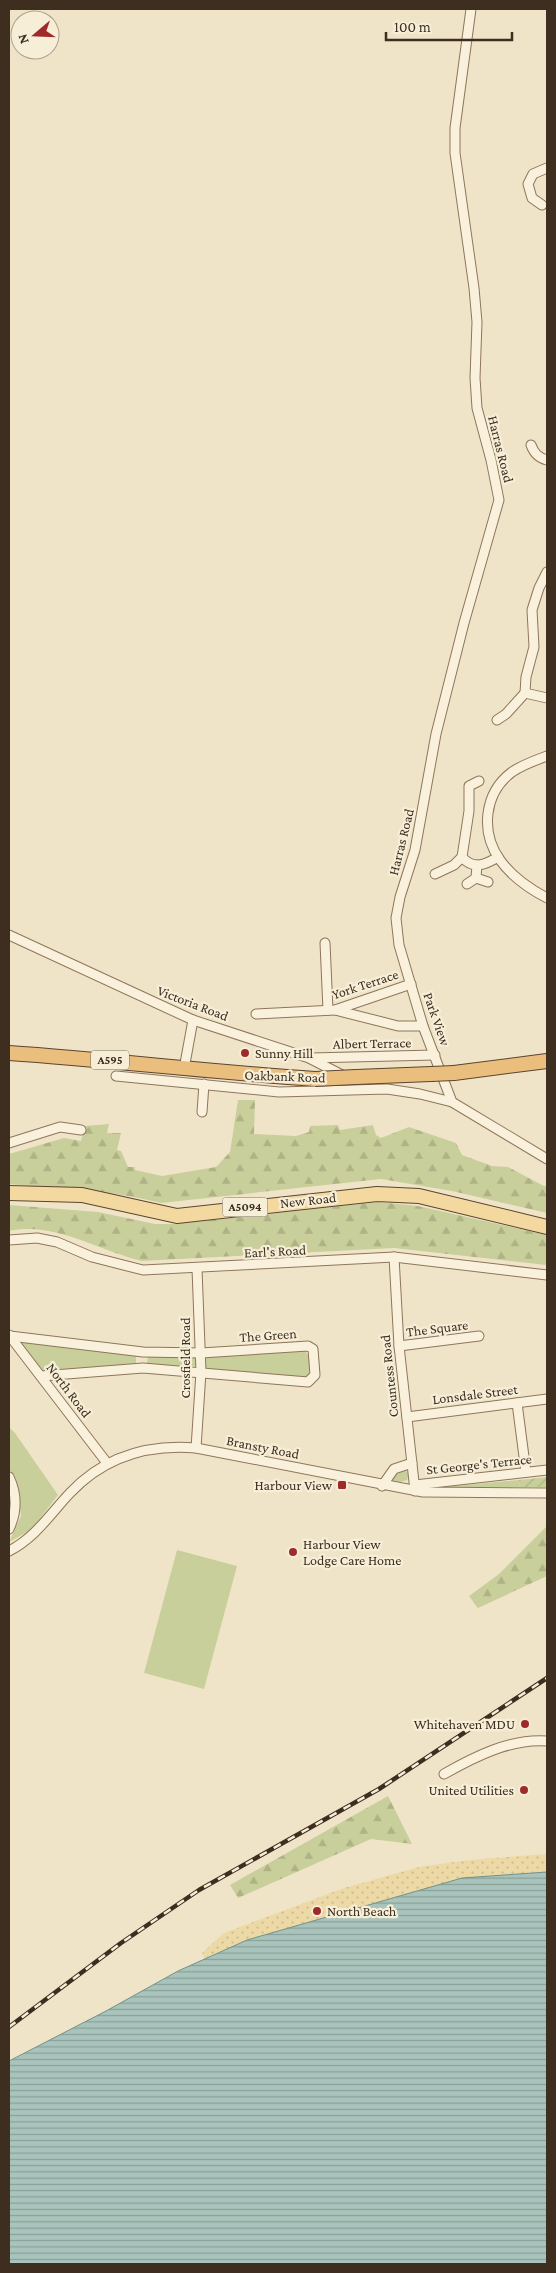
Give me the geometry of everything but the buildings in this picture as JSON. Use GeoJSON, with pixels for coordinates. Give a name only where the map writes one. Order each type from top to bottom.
{"type":"FeatureCollection","features":[{"type":"Feature","properties":{"kind":"highway","name":"A595"},"geometry":{"type":"LineString","coordinates":[[9,1053],[109,1060],[184,1069],[208,1078],[356,1078],[454,1073],[547,1061]]}},
{"type":"Feature","properties":{"kind":"main road","name":"New Road"},"geometry":{"type":"LineString","coordinates":[[9,1193],[82,1195],[177,1216],[338,1197],[398,1194],[419,1196],[547,1227]]}},
{"type":"Feature","properties":{"kind":"street","name":"Harras Road"},"geometry":{"type":"LineString","coordinates":[[398,945],[396,932],[397,910],[415,850],[436,734],[499,500],[491,460],[477,408],[474,378],[477,322],[455,153],[455,128],[471,9]]}},
{"type":"Feature","properties":{"kind":"street"},"geometry":{"type":"LineString","coordinates":[[542,205],[532,198],[528,184],[533,174],[547,168]]}},
{"type":"Feature","properties":{"kind":"street"},"geometry":{"type":"LineString","coordinates":[[531,445],[540,460]]}},
{"type":"Feature","properties":{"kind":"street"},"geometry":{"type":"LineString","coordinates":[[497,720],[507,716],[525,693],[526,677],[534,647],[532,610],[538,588],[547,572]]}},
{"type":"Feature","properties":{"kind":"street"},"geometry":{"type":"LineString","coordinates":[[525,693],[547,698]]}},
{"type":"Feature","properties":{"kind":"street"},"geometry":{"type":"LineString","coordinates":[[547,756],[513,772],[498,787],[490,803],[487,818],[489,838],[498,857],[515,877],[547,898]]}},
{"type":"Feature","properties":{"kind":"street"},"geometry":{"type":"LineString","coordinates":[[435,874],[454,865],[462,857],[469,811],[467,784],[479,781]]}},
{"type":"Feature","properties":{"kind":"street"},"geometry":{"type":"LineString","coordinates":[[462,857],[467,863],[477,866],[489,863],[498,857]]}},
{"type":"Feature","properties":{"kind":"street"},"geometry":{"type":"LineString","coordinates":[[476,878],[477,866]]}},
{"type":"Feature","properties":{"kind":"street"},"geometry":{"type":"LineString","coordinates":[[476,878],[488,882]]}},
{"type":"Feature","properties":{"kind":"street"},"geometry":{"type":"LineString","coordinates":[[467,884],[476,878]]}},
{"type":"Feature","properties":{"kind":"street","name":"Victoria Road"},"geometry":{"type":"LineString","coordinates":[[9,935],[193,1020],[309,1058],[369,1089]]}},
{"type":"Feature","properties":{"kind":"street"},"geometry":{"type":"LineString","coordinates":[[325,943],[332,1010]]}},
{"type":"Feature","properties":{"kind":"street","name":"Park View"},"geometry":{"type":"LineString","coordinates":[[398,945],[424,1026],[452,1102]]}},
{"type":"Feature","properties":{"kind":"street","name":"York Terrace"},"geometry":{"type":"LineString","coordinates":[[332,1010],[411,984]]}},
{"type":"Feature","properties":{"kind":"street"},"geometry":{"type":"LineString","coordinates":[[256,1014],[332,1010],[398,1026],[424,1026]]}},
{"type":"Feature","properties":{"kind":"street"},"geometry":{"type":"LineString","coordinates":[[184,1069],[193,1020]]}},
{"type":"Feature","properties":{"kind":"street","name":"Albert Terrace"},"geometry":{"type":"LineString","coordinates":[[309,1058],[435,1055]]}},
{"type":"Feature","properties":{"kind":"street","name":"Oakbank Road"},"geometry":{"type":"LineString","coordinates":[[116,1076],[208,1078],[279,1092],[387,1089],[420,1094],[452,1102],[547,1159]]}},
{"type":"Feature","properties":{"kind":"street"},"geometry":{"type":"LineString","coordinates":[[202,1112],[208,1078]]}},
{"type":"Feature","properties":{"kind":"street"},"geometry":{"type":"LineString","coordinates":[[9,1143],[60,1127],[80,1130]]}},
{"type":"Feature","properties":{"kind":"street","name":"Earl's Road"},"geometry":{"type":"LineString","coordinates":[[9,1240],[37,1238],[57,1242],[92,1256],[143,1270],[197,1269],[394,1257],[547,1275]]}},
{"type":"Feature","properties":{"kind":"street","name":"Countess Road"},"geometry":{"type":"LineString","coordinates":[[394,1257],[399,1346],[415,1488]]}},
{"type":"Feature","properties":{"kind":"street","name":"Crosfield Road"},"geometry":{"type":"LineString","coordinates":[[196,1448],[201,1372],[197,1269]]}},
{"type":"Feature","properties":{"kind":"street","name":"The Green"},"geometry":{"type":"LineString","coordinates":[[9,1336],[143,1352],[201,1353],[308,1346],[313,1348],[315,1375],[308,1382],[143,1368],[41,1376]]}},
{"type":"Feature","properties":{"kind":"street","name":"North Road"},"geometry":{"type":"LineString","coordinates":[[9,1336],[107,1463]]}},
{"type":"Feature","properties":{"kind":"street","name":"The Square"},"geometry":{"type":"LineString","coordinates":[[399,1346],[479,1336]]}},
{"type":"Feature","properties":{"kind":"street","name":"Lonsdale Street"},"geometry":{"type":"LineString","coordinates":[[407,1417],[547,1400]]}},
{"type":"Feature","properties":{"kind":"street"},"geometry":{"type":"LineString","coordinates":[[517,1403],[526,1472]]}},
{"type":"Feature","properties":{"kind":"street","name":"Bransty Road"},"geometry":{"type":"LineString","coordinates":[[9,1551],[32,1536],[82,1482],[107,1463],[147,1449],[179,1446],[196,1448],[382,1486],[547,1493]]}},
{"type":"Feature","properties":{"kind":"street"},"geometry":{"type":"LineString","coordinates":[[382,1486],[394,1469],[412,1463]]}},
{"type":"Feature","properties":{"kind":"street","name":"St George's Terrace"},"geometry":{"type":"LineString","coordinates":[[415,1488],[547,1470]]}},
{"type":"Feature","properties":{"kind":"street"},"geometry":{"type":"LineString","coordinates":[[9,1477],[14,1490],[15,1507],[9,1529]]}},
{"type":"Feature","properties":{"kind":"street"},"geometry":{"type":"LineString","coordinates":[[444,1774],[476,1757],[502,1748],[525,1742],[547,1741]]}},
{"type":"Feature","properties":{"kind":"green space"},"geometry":{"type":"Polygon","coordinates":[[[238,1100],[255,1100],[254,1134],[296,1136],[309,1132],[310,1126],[338,1125],[340,1130],[373,1125],[376,1135],[381,1138],[409,1127],[456,1143],[462,1155],[492,1166],[508,1167],[547,1186],[547,1213],[452,1191],[381,1179],[161,1203],[124,1195],[9,1184],[9,1154],[64,1138],[81,1141],[85,1126],[109,1124],[107,1133],[121,1133],[117,1150],[121,1151],[128,1167],[135,1167],[135,1170],[162,1176],[216,1167],[230,1152],[238,1100]]]}},
{"type":"Feature","properties":{"kind":"green space"},"geometry":{"type":"Polygon","coordinates":[[[378,1202],[418,1206],[547,1235],[547,1265],[394,1248],[142,1261],[60,1233],[26,1229],[9,1231],[9,1205],[98,1212],[155,1224],[174,1224],[378,1202]]]}},
{"type":"Feature","properties":{"kind":"green space"},"geometry":{"type":"Polygon","coordinates":[[[18,1341],[136,1354],[136,1366],[43,1373],[18,1341]]]}},
{"type":"Feature","properties":{"kind":"green space"},"geometry":{"type":"Polygon","coordinates":[[[304,1350],[310,1357],[310,1374],[303,1379],[206,1368],[206,1356],[304,1350]]]}},
{"type":"Feature","properties":{"kind":"green space"},"geometry":{"type":"Polygon","coordinates":[[[148,1356],[196,1356],[196,1366],[149,1365],[147,1364],[148,1356]]]}},
{"type":"Feature","properties":{"kind":"green space"},"geometry":{"type":"Polygon","coordinates":[[[9,1427],[58,1495],[31,1530],[9,1542],[21,1516],[17,1484],[9,1469],[9,1427]]]}},
{"type":"Feature","properties":{"kind":"green space"},"geometry":{"type":"Polygon","coordinates":[[[404,1469],[409,1474],[407,1480],[400,1482],[390,1480],[399,1471],[404,1469]]]}},
{"type":"Feature","properties":{"kind":"green space"},"geometry":{"type":"Polygon","coordinates":[[[547,1477],[547,1487],[520,1487],[519,1480],[547,1477]]]}},
{"type":"Feature","properties":{"kind":"green space"},"geometry":{"type":"Polygon","coordinates":[[[519,1480],[520,1487],[434,1488],[519,1480]]]}},
{"type":"Feature","properties":{"kind":"green space"},"geometry":{"type":"Polygon","coordinates":[[[547,1526],[547,1576],[478,1608],[469,1596],[499,1574],[547,1526]]]}},
{"type":"Feature","properties":{"kind":"green space"},"geometry":{"type":"Polygon","coordinates":[[[177,1550],[237,1566],[204,1689],[144,1673],[177,1550]]]}},
{"type":"Feature","properties":{"kind":"green space"},"geometry":{"type":"Polygon","coordinates":[[[388,1796],[412,1844],[371,1839],[238,1898],[230,1885],[388,1796]]]}},
{"type":"Feature","properties":{"kind":"sand","name":"North Beach"},"geometry":{"type":"Polygon","coordinates":[[[547,1854],[547,1872],[462,1878],[247,1940],[205,1959],[202,1953],[224,1933],[344,1888],[419,1867],[469,1860],[547,1854]]]}},
{"type":"Feature","properties":{"kind":"water"},"geometry":{"type":"Polygon","coordinates":[[[547,1872],[547,2264],[9,2264],[9,2061],[178,1971],[247,1940],[462,1878],[547,1872]]]}},
{"type":"Feature","properties":{"kind":"railway"},"geometry":{"type":"LineString","coordinates":[[9,2027],[121,1943],[199,1890],[379,1789],[547,1678]]}},
{"type":"Feature","properties":{"kind":"place","name":"Sunny Hill"},"geometry":{"type":"Point","coordinates":[245,1053]}},
{"type":"Feature","properties":{"kind":"place","name":"Harbour View"},"geometry":{"type":"Point","coordinates":[342,1485]}},
{"type":"Feature","properties":{"kind":"place","name":"Harbour View Lodge Care Home"},"geometry":{"type":"Point","coordinates":[293,1552]}},
{"type":"Feature","properties":{"kind":"place","name":"Whitehaven MDU"},"geometry":{"type":"Point","coordinates":[525,1724]}},
{"type":"Feature","properties":{"kind":"place","name":"United Utilities"},"geometry":{"type":"Point","coordinates":[524,1790]}},
{"type":"Feature","properties":{"kind":"place","name":"North Beach"},"geometry":{"type":"Point","coordinates":[317,1911]}}]}
